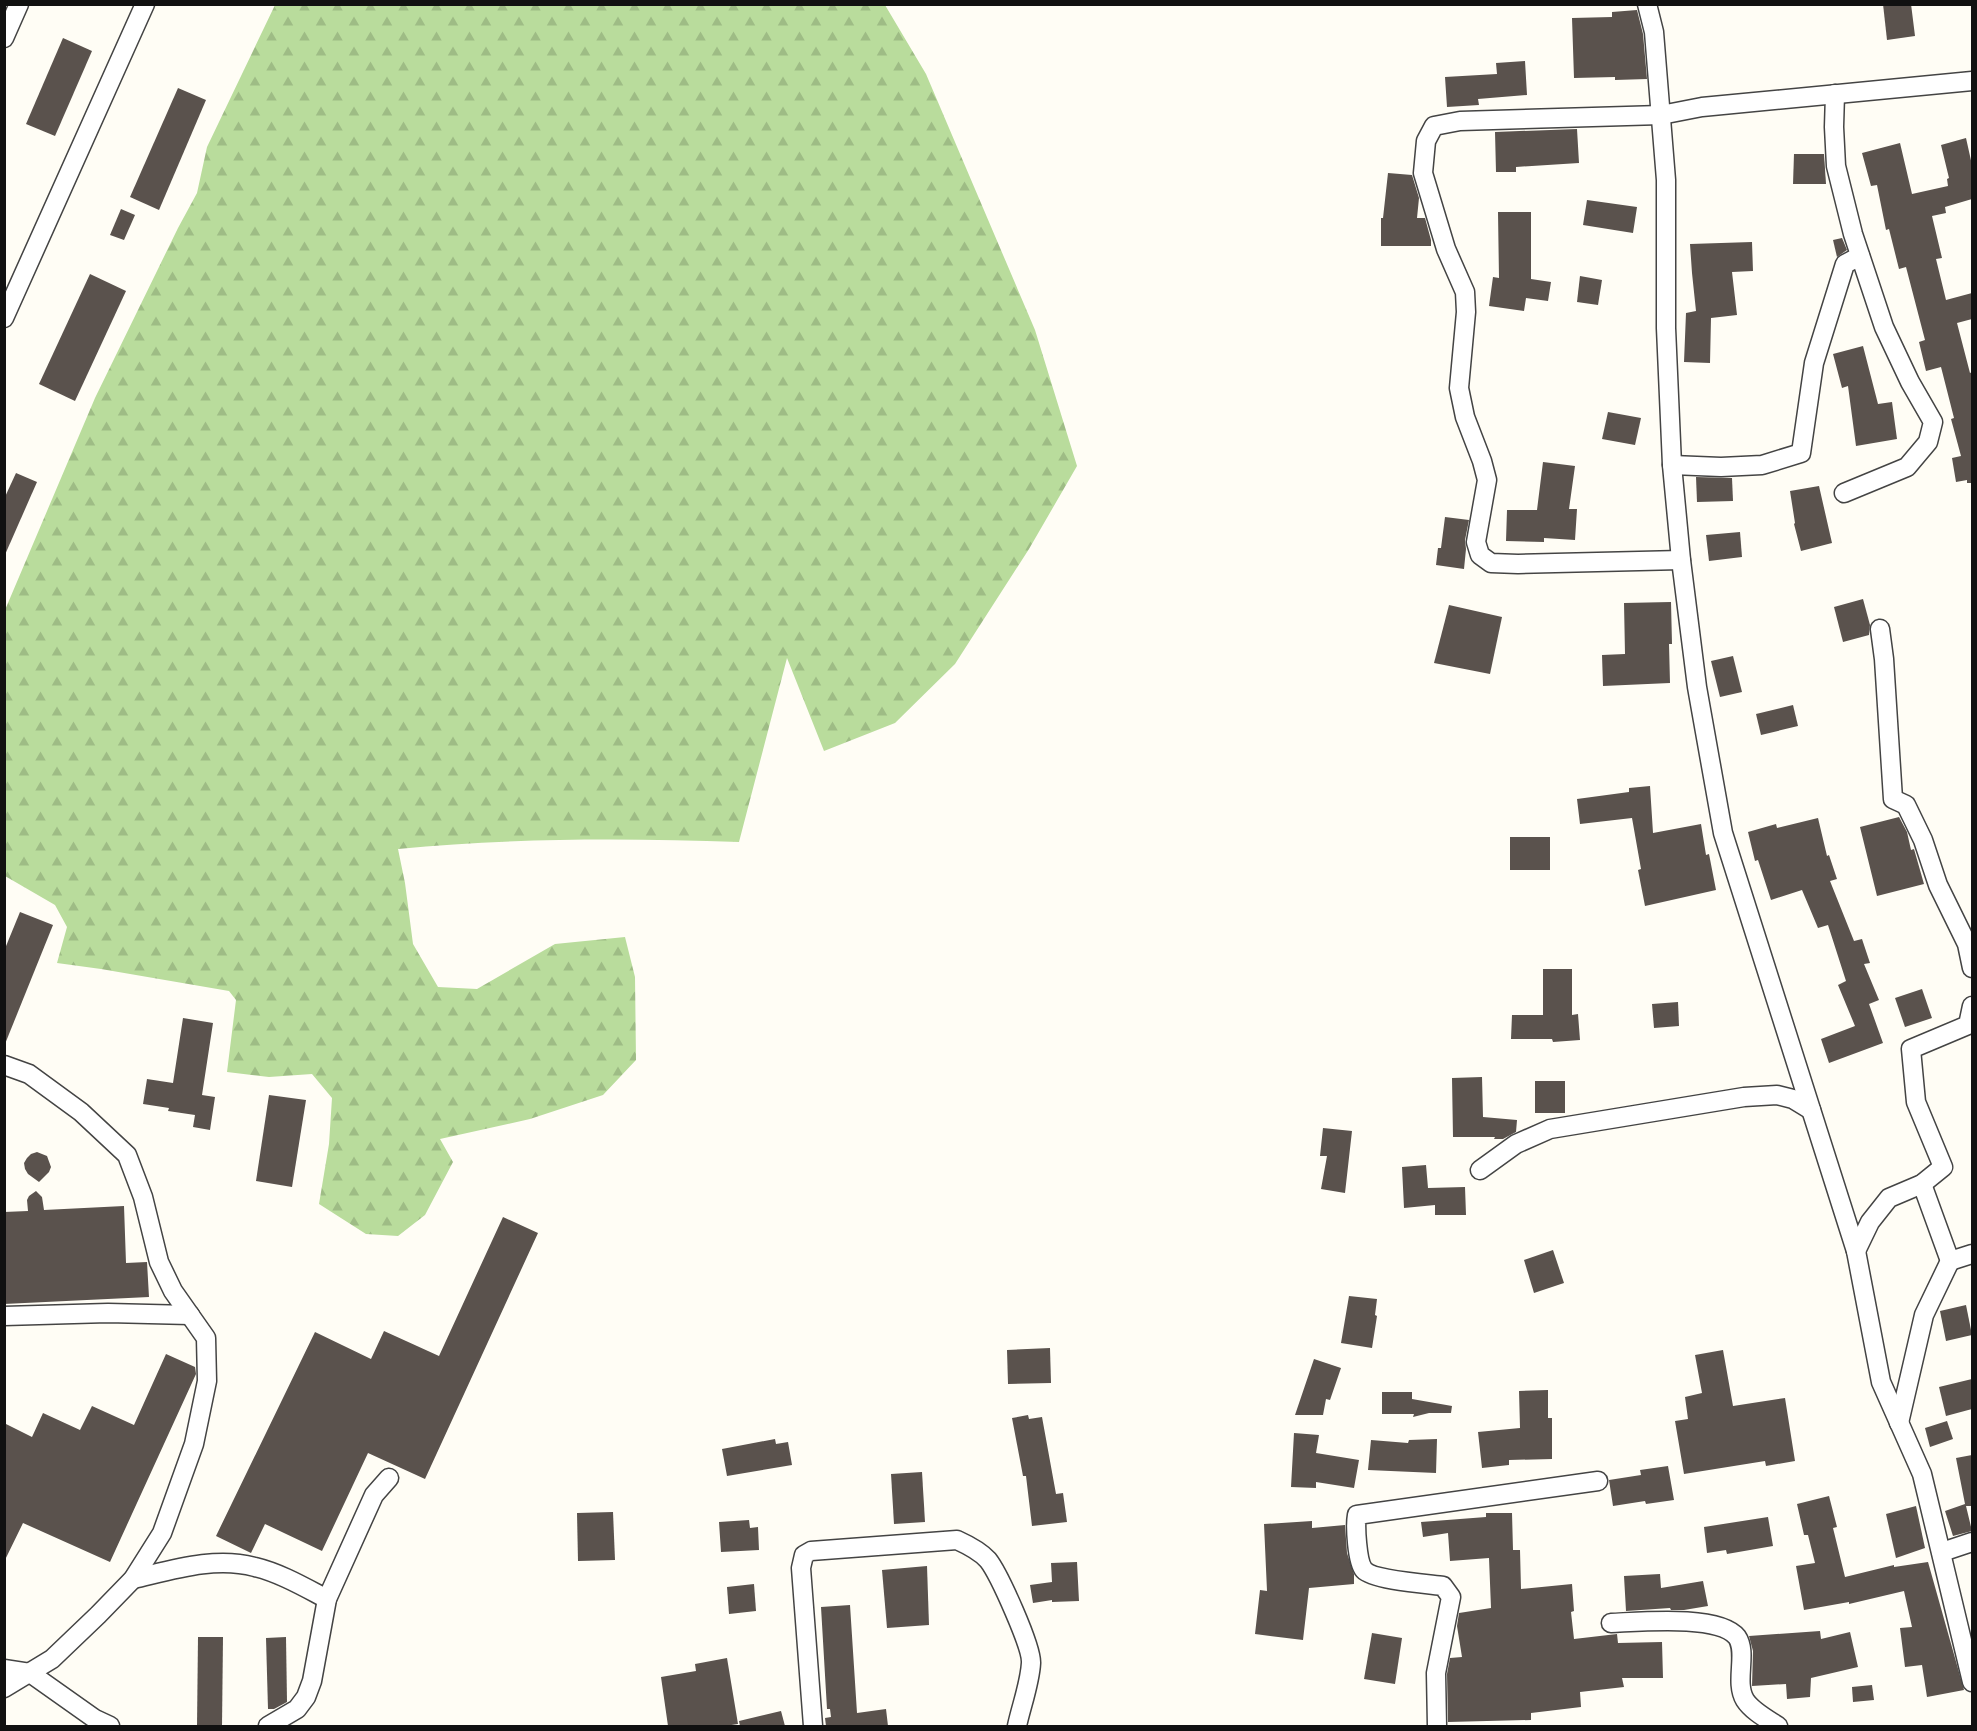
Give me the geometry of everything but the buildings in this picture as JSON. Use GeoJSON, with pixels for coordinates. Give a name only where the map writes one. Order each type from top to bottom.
{"type":"FeatureCollection","features":[{"type":"Feature","properties":{"kind":"street"},"geometry":{"type":"LineString","coordinates":[[4,38],[20,4]]}},
{"type":"Feature","properties":{"kind":"street"},"geometry":{"type":"LineString","coordinates":[[4,318],[145,4]]}},
{"type":"Feature","properties":{"kind":"street"},"geometry":{"type":"LineString","coordinates":[[1647,4],[1654,32],[1666,180],[1666,317],[1672,465],[1697,687],[1723,833],[1856,1251],[1881,1382],[1922,1474],[1972,1682]]}},
{"type":"Feature","properties":{"kind":"street"},"geometry":{"type":"LineString","coordinates":[[1681,560],[1518,564],[1491,563],[1480,555],[1476,542],[1487,480],[1465,417],[1459,388],[1466,312],[1465,291],[1446,249],[1423,173],[1426,141],[1434,126],[1460,121],[1661,115],[1702,107],[1972,81]]}},
{"type":"Feature","properties":{"kind":"street"},"geometry":{"type":"LineString","coordinates":[[1835,94],[1836,166],[1853,234],[1884,327],[1910,382],[1933,422],[1928,442],[1907,467],[1844,493]]}},
{"type":"Feature","properties":{"kind":"street"},"geometry":{"type":"LineString","coordinates":[[1672,465],[1721,467],[1762,465],[1802,453],[1814,363],[1845,264],[1860,256]]}},
{"type":"Feature","properties":{"kind":"street"},"geometry":{"type":"LineString","coordinates":[[1880,629],[1893,799],[1906,805],[1923,840],[1938,885],[1967,944],[1972,968]]}},
{"type":"Feature","properties":{"kind":"street"},"geometry":{"type":"LineString","coordinates":[[1856,1251],[1870,1222],[1889,1198],[1922,1184],[1943,1167],[1916,1102],[1911,1049],[1968,1026],[1972,1006]]}},
{"type":"Feature","properties":{"kind":"street"},"geometry":{"type":"LineString","coordinates":[[4,1065],[29,1074],[81,1112],[127,1155],[143,1197],[159,1262],[173,1291],[206,1338],[207,1381],[194,1444],[162,1533],[133,1579],[52,1659],[4,1688]]}},
{"type":"Feature","properties":{"kind":"street"},"geometry":{"type":"LineString","coordinates":[[4,1071],[29,1074]]}},
{"type":"Feature","properties":{"kind":"street"},"geometry":{"type":"LineString","coordinates":[[1480,1170],[1516,1144],[1550,1129],[1744,1097],[1777,1095],[1792,1099],[1811,1110]]}},
{"type":"Feature","properties":{"kind":"street"},"geometry":{"type":"LineString","coordinates":[[1899,1423],[1924,1315],[1950,1261],[1922,1184]]}},
{"type":"Feature","properties":{"kind":"street"},"geometry":{"type":"LineString","coordinates":[[1950,1261],[1972,1254]]}},
{"type":"Feature","properties":{"kind":"street"},"geometry":{"type":"LineString","coordinates":[[4,1316],[190,1315]]}},
{"type":"Feature","properties":{"kind":"street"},"geometry":{"type":"LineString","coordinates":[[268,1726],[297,1708],[306,1697],[312,1682],[327,1599],[374,1495],[389,1478]]}},
{"type":"Feature","properties":{"kind":"street"},"geometry":{"type":"LineString","coordinates":[[1437,1726],[1436,1673],[1451,1597],[1443,1587],[1374,1576],[1364,1570],[1360,1560],[1357,1515],[1598,1481]]}},
{"type":"Feature","properties":{"kind":"street"},"geometry":{"type":"LineString","coordinates":[[813,1726],[801,1568],[804,1555],[811,1551],[957,1540],[972,1547],[988,1560],[1004,1589],[1026,1643],[1031,1661],[1017,1726]]}},
{"type":"Feature","properties":{"kind":"street"},"geometry":{"type":"LineString","coordinates":[[1942,1552],[1972,1542]]}},
{"type":"Feature","properties":{"kind":"street"},"geometry":{"type":"LineString","coordinates":[[133,1579],[198,1565],[228,1563],[254,1566],[272,1572],[327,1599]]}},
{"type":"Feature","properties":{"kind":"street"},"geometry":{"type":"LineString","coordinates":[[1611,1623],[1698,1622],[1725,1629],[1737,1638],[1740,1650],[1740,1689],[1746,1701],[1778,1726]]}},
{"type":"Feature","properties":{"kind":"street"},"geometry":{"type":"LineString","coordinates":[[4,1669],[30,1673],[95,1719],[110,1726]]}},
{"type":"Feature","properties":{"kind":"green space"},"geometry":{"type":"Polygon","coordinates":[[[275,5],[885,5],[926,74],[1035,330],[1077,466],[1029,549],[955,664],[895,723],[824,751],[787,658],[739,842],[568,840],[398,849],[413,944],[438,987],[477,989],[555,944],[625,937],[635,977],[636,1060],[603,1095],[530,1119],[440,1139],[453,1162],[425,1215],[398,1236],[366,1234],[319,1204],[329,1144],[332,1098],[312,1074],[269,1077],[227,1072],[236,1000],[229,991],[57,963],[67,927],[55,905],[5,876],[5,610],[95,398],[197,193],[207,147],[275,5]]]}}]}
